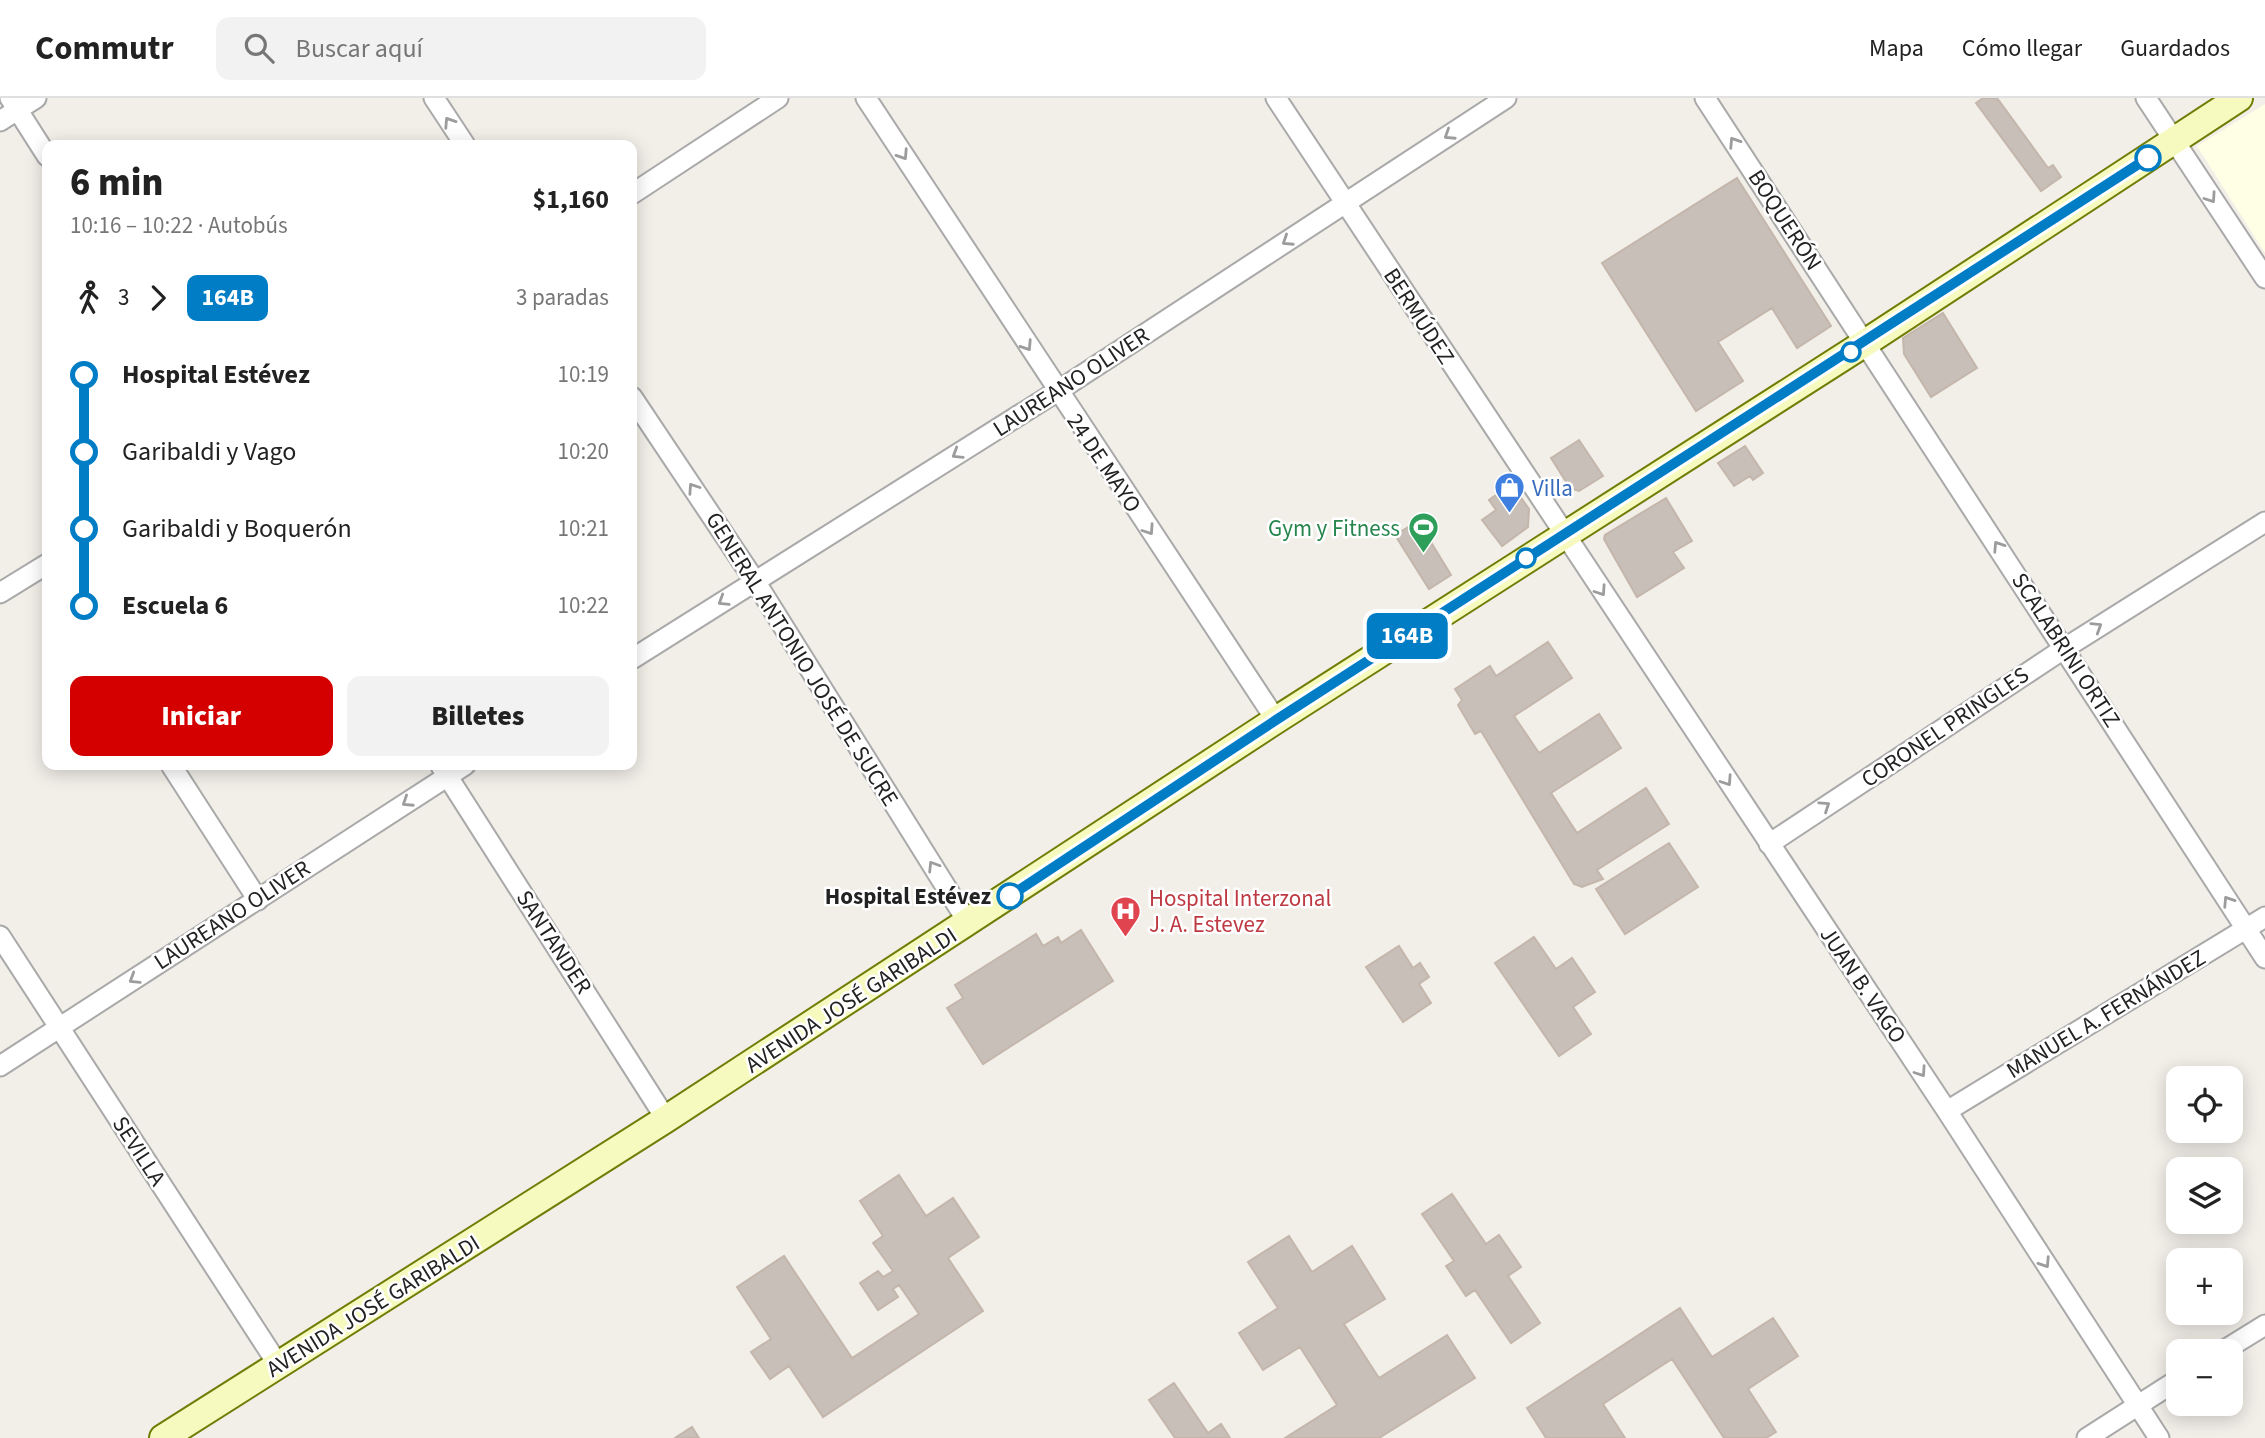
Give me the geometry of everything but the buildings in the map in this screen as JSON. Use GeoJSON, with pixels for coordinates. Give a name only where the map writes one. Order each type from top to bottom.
{"type":"FeatureCollection","features":[{"type":"Feature","properties":{"kind":"main road","name":"AVENIDA JOSÉ GARIBALDI"},"geometry":{"type":"LineString","coordinates":[[163,1438],[667,1119],[1276,720],[1865,343],[2239,98]]}},
{"type":"Feature","properties":{"kind":"street"},"geometry":{"type":"LineString","coordinates":[[0,121],[14,104],[36,98]]}},
{"type":"Feature","properties":{"kind":"street"},"geometry":{"type":"LineString","coordinates":[[434,98],[462,140]]}},
{"type":"Feature","properties":{"kind":"street"},"geometry":{"type":"LineString","coordinates":[[637,191],[778,98]]}},
{"type":"Feature","properties":{"kind":"street","name":"24 DE MAYO"},"geometry":{"type":"LineString","coordinates":[[866,98],[1056,392],[1276,720]]}},
{"type":"Feature","properties":{"kind":"street","name":"BERMÚDEZ"},"geometry":{"type":"LineString","coordinates":[[1276,98],[1563,535]]}},
{"type":"Feature","properties":{"kind":"street","name":"LAUREANO OLIVER"},"geometry":{"type":"LineString","coordinates":[[637,656],[1056,392],[1506,98]]}},
{"type":"Feature","properties":{"kind":"street","name":"BOQUERÓN"},"geometry":{"type":"LineString","coordinates":[[1705,98],[1865,343]]}},
{"type":"Feature","properties":{"kind":"street"},"geometry":{"type":"LineString","coordinates":[[2146,98],[2265,278]]}},
{"type":"Feature","properties":{"kind":"street"},"geometry":{"type":"LineString","coordinates":[[14,104],[42,148]]}},
{"type":"Feature","properties":{"kind":"street","name":"SCALABRINI ORTIZ"},"geometry":{"type":"LineString","coordinates":[[1865,343],[2265,958]]}},
{"type":"Feature","properties":{"kind":"street","name":"GENERAL ANTONIO JOSÉ DE SUCRE"},"geometry":{"type":"LineString","coordinates":[[637,404],[755,581],[969,923]]}},
{"type":"Feature","properties":{"kind":"street","name":"CORONEL PRINGLES"},"geometry":{"type":"LineString","coordinates":[[1769,844],[2065,648],[2265,522]]}},
{"type":"Feature","properties":{"kind":"street","name":"JUAN B. VAGO"},"geometry":{"type":"LineString","coordinates":[[1563,535],[1947,1111],[2159,1438]]}},
{"type":"Feature","properties":{"kind":"street"},"geometry":{"type":"LineString","coordinates":[[0,593],[42,569]]}},
{"type":"Feature","properties":{"kind":"street"},"geometry":{"type":"LineString","coordinates":[[174,770],[258,900]]}},
{"type":"Feature","properties":{"kind":"street","name":"LAUREANO OLIVER"},"geometry":{"type":"LineString","coordinates":[[0,1066],[258,900],[444,770]]}},
{"type":"Feature","properties":{"kind":"street","name":"SANTANDER"},"geometry":{"type":"LineString","coordinates":[[444,770],[667,1119]]}},
{"type":"Feature","properties":{"kind":"street","name":"MANUEL A. FERNÁNDEZ"},"geometry":{"type":"LineString","coordinates":[[1947,1111],[2265,917]]}},
{"type":"Feature","properties":{"kind":"street","name":"SEVILLA"},"geometry":{"type":"LineString","coordinates":[[0,936],[279,1366]]}},
{"type":"Feature","properties":{"kind":"street"},"geometry":{"type":"LineString","coordinates":[[2242,1339],[2265,1325]]}},
{"type":"Feature","properties":{"kind":"street"},"geometry":{"type":"LineString","coordinates":[[2087,1438],[2166,1387]]}},
{"type":"Feature","properties":{"kind":"shaded area"},"geometry":{"type":"Polygon","coordinates":[[[2265,104],[2265,253],[2197,146],[2265,104]]]}},
{"type":"Feature","properties":{"kind":"bus line","name":"164B"},"geometry":{"type":"LineString","coordinates":[[1010,896],[1276,720],[1865,343],[2148,158]]}},
{"type":"Feature","properties":{"kind":"place","name":"Villa"},"geometry":{"type":"Point","coordinates":[1509,515]}},
{"type":"Feature","properties":{"kind":"place","name":"Gym y Fitness"},"geometry":{"type":"Point","coordinates":[1423,555]}},
{"type":"Feature","properties":{"kind":"place","name":"Hospital Estévez"},"geometry":{"type":"Point","coordinates":[1010,896]}},
{"type":"Feature","properties":{"kind":"place","name":"Hospital Interzonal J. A. Estevez"},"geometry":{"type":"Point","coordinates":[1126,938]}}]}
